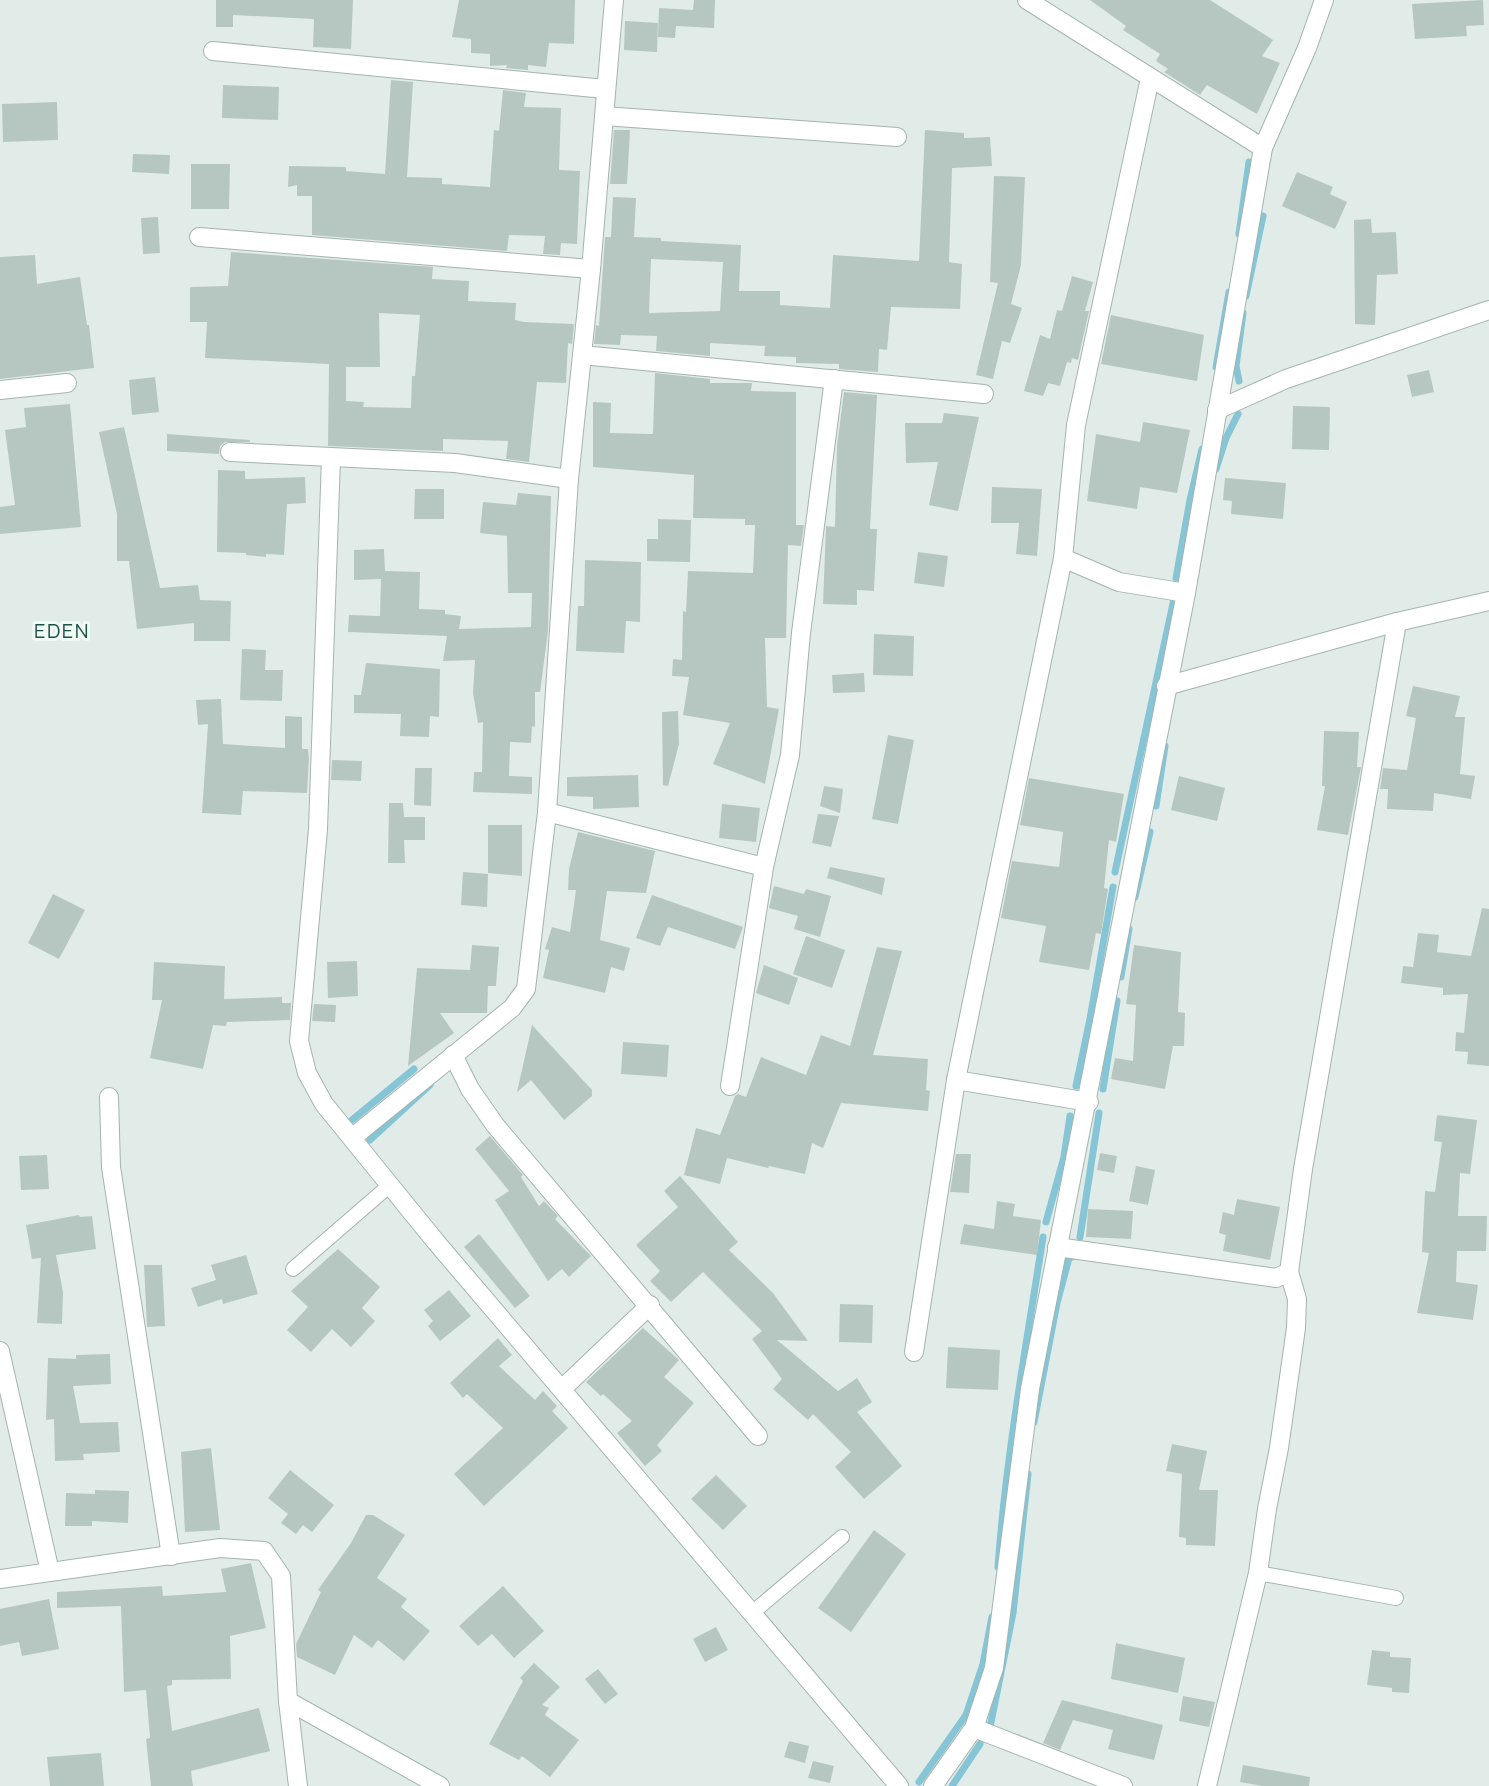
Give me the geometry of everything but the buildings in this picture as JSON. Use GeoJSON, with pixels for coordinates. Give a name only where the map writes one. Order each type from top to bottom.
{"type":"FeatureCollection","features":[{"type":"Feature","properties":{"kind":"street"},"geometry":{"type":"LineString","coordinates":[[353,1137],[512,1008],[526,989],[547,812],[569,479],[591,269],[614,0]]}},
{"type":"Feature","properties":{"kind":"street"},"geometry":{"type":"LineString","coordinates":[[1027,0],[1263,148]]}},
{"type":"Feature","properties":{"kind":"street"},"geometry":{"type":"LineString","coordinates":[[933,1786],[974,1728],[994,1668],[1030,1389],[1057,1247],[1089,1102],[1166,686],[1186,593],[1263,148],[1307,48],[1324,0]]}},
{"type":"Feature","properties":{"kind":"street"},"geometry":{"type":"LineString","coordinates":[[213,51],[605,89]]}},
{"type":"Feature","properties":{"kind":"street"},"geometry":{"type":"LineString","coordinates":[[914,1352],[956,1080],[1063,558],[1076,425],[1150,78]]}},
{"type":"Feature","properties":{"kind":"street"},"geometry":{"type":"LineString","coordinates":[[604,116],[897,137]]}},
{"type":"Feature","properties":{"kind":"street"},"geometry":{"type":"LineString","coordinates":[[199,237],[591,269]]}},
{"type":"Feature","properties":{"kind":"street"},"geometry":{"type":"LineString","coordinates":[[1217,410],[1286,379],[1489,310]]}},
{"type":"Feature","properties":{"kind":"street"},"geometry":{"type":"LineString","coordinates":[[582,355],[984,394]]}},
{"type":"Feature","properties":{"kind":"street"},"geometry":{"type":"LineString","coordinates":[[730,1086],[764,867],[790,755],[801,633],[834,379]]}},
{"type":"Feature","properties":{"kind":"street"},"geometry":{"type":"LineString","coordinates":[[0,390],[67,383]]}},
{"type":"Feature","properties":{"kind":"street"},"geometry":{"type":"LineString","coordinates":[[230,452],[455,463],[569,479]]}},
{"type":"Feature","properties":{"kind":"street"},"geometry":{"type":"LineString","coordinates":[[331,458],[318,829],[299,1041],[307,1073],[324,1104],[390,1185],[899,1786]]}},
{"type":"Feature","properties":{"kind":"street"},"geometry":{"type":"LineString","coordinates":[[1063,558],[1119,582],[1186,593]]}},
{"type":"Feature","properties":{"kind":"street"},"geometry":{"type":"LineString","coordinates":[[1166,686],[1397,622],[1489,601]]}},
{"type":"Feature","properties":{"kind":"street"},"geometry":{"type":"LineString","coordinates":[[1207,1786],[1258,1573],[1296,1328],[1297,1299],[1289,1272],[1302,1169],[1397,622]]}},
{"type":"Feature","properties":{"kind":"street"},"geometry":{"type":"LineString","coordinates":[[547,812],[764,867]]}},
{"type":"Feature","properties":{"kind":"street"},"geometry":{"type":"LineString","coordinates":[[453,1055],[470,1089],[495,1125],[650,1305],[758,1436]]}},
{"type":"Feature","properties":{"kind":"street"},"geometry":{"type":"LineString","coordinates":[[956,1080],[1089,1102]]}},
{"type":"Feature","properties":{"kind":"street"},"geometry":{"type":"LineString","coordinates":[[109,1097],[111,1167],[171,1556]]}},
{"type":"Feature","properties":{"kind":"street"},"geometry":{"type":"LineString","coordinates":[[1057,1247],[1276,1278],[1289,1272]]}},
{"type":"Feature","properties":{"kind":"street"},"geometry":{"type":"LineString","coordinates":[[562,1389],[650,1305]]}},
{"type":"Feature","properties":{"kind":"street"},"geometry":{"type":"LineString","coordinates":[[0,1351],[50,1572]]}},
{"type":"Feature","properties":{"kind":"street"},"geometry":{"type":"LineString","coordinates":[[0,1580],[220,1548],[264,1551],[281,1576],[288,1701],[298,1786]]}},
{"type":"Feature","properties":{"kind":"street"},"geometry":{"type":"LineString","coordinates":[[288,1701],[440,1786]]}},
{"type":"Feature","properties":{"kind":"street"},"geometry":{"type":"LineString","coordinates":[[974,1728],[1123,1786]]}},
{"type":"Feature","properties":{"kind":"lane"},"geometry":{"type":"LineString","coordinates":[[293,1269],[390,1185]]}},
{"type":"Feature","properties":{"kind":"lane"},"geometry":{"type":"LineString","coordinates":[[752,1613],[842,1537]]}},
{"type":"Feature","properties":{"kind":"lane"},"geometry":{"type":"LineString","coordinates":[[1258,1573],[1396,1598]]}},
{"type":"Feature","properties":{"kind":"waterway"},"geometry":{"type":"LineString","coordinates":[[1239,234],[1249,162]]}},
{"type":"Feature","properties":{"kind":"waterway"},"geometry":{"type":"LineString","coordinates":[[1246,296],[1263,216]]}},
{"type":"Feature","properties":{"kind":"waterway"},"geometry":{"type":"LineString","coordinates":[[1216,367],[1229,292]]}},
{"type":"Feature","properties":{"kind":"waterway"},"geometry":{"type":"LineString","coordinates":[[1239,381],[1236,366],[1243,313]]}},
{"type":"Feature","properties":{"kind":"waterway"},"geometry":{"type":"LineString","coordinates":[[1216,469],[1226,438],[1238,414]]}},
{"type":"Feature","properties":{"kind":"waterway"},"geometry":{"type":"LineString","coordinates":[[1176,578],[1202,449]]}},
{"type":"Feature","properties":{"kind":"waterway"},"geometry":{"type":"LineString","coordinates":[[1115,872],[1174,599]]}},
{"type":"Feature","properties":{"kind":"waterway"},"geometry":{"type":"LineString","coordinates":[[1156,806],[1165,746]]}},
{"type":"Feature","properties":{"kind":"waterway"},"geometry":{"type":"LineString","coordinates":[[1135,897],[1150,832]]}},
{"type":"Feature","properties":{"kind":"waterway"},"geometry":{"type":"LineString","coordinates":[[1076,1086],[1113,887]]}},
{"type":"Feature","properties":{"kind":"waterway"},"geometry":{"type":"LineString","coordinates":[[1121,977],[1129,929]]}},
{"type":"Feature","properties":{"kind":"waterway"},"geometry":{"type":"LineString","coordinates":[[1103,1089],[1117,1001]]}},
{"type":"Feature","properties":{"kind":"waterway"},"geometry":{"type":"LineString","coordinates":[[352,1120],[414,1069]]}},
{"type":"Feature","properties":{"kind":"waterway"},"geometry":{"type":"LineString","coordinates":[[370,1140],[430,1085]]}},
{"type":"Feature","properties":{"kind":"waterway"},"geometry":{"type":"LineString","coordinates":[[1080,1237],[1099,1113]]}},
{"type":"Feature","properties":{"kind":"waterway"},"geometry":{"type":"LineString","coordinates":[[1046,1222],[1064,1157],[1070,1116]]}},
{"type":"Feature","properties":{"kind":"waterway"},"geometry":{"type":"LineString","coordinates":[[998,1567],[1011,1443],[1043,1237]]}},
{"type":"Feature","properties":{"kind":"waterway"},"geometry":{"type":"LineString","coordinates":[[1034,1422],[1057,1303],[1069,1258],[1076,1256]]}},
{"type":"Feature","properties":{"kind":"waterway"},"geometry":{"type":"LineString","coordinates":[[990,1727],[1013,1613],[1028,1474]]}},
{"type":"Feature","properties":{"kind":"waterway"},"geometry":{"type":"LineString","coordinates":[[919,1782],[966,1715],[983,1664],[992,1617]]}},
{"type":"Feature","properties":{"kind":"waterway"},"geometry":{"type":"LineString","coordinates":[[952,1786],[980,1744]]}},
{"type":"Feature","properties":{"kind":"district","name":"EDEN"},"geometry":{"type":"Point","coordinates":[62,630]}}]}
